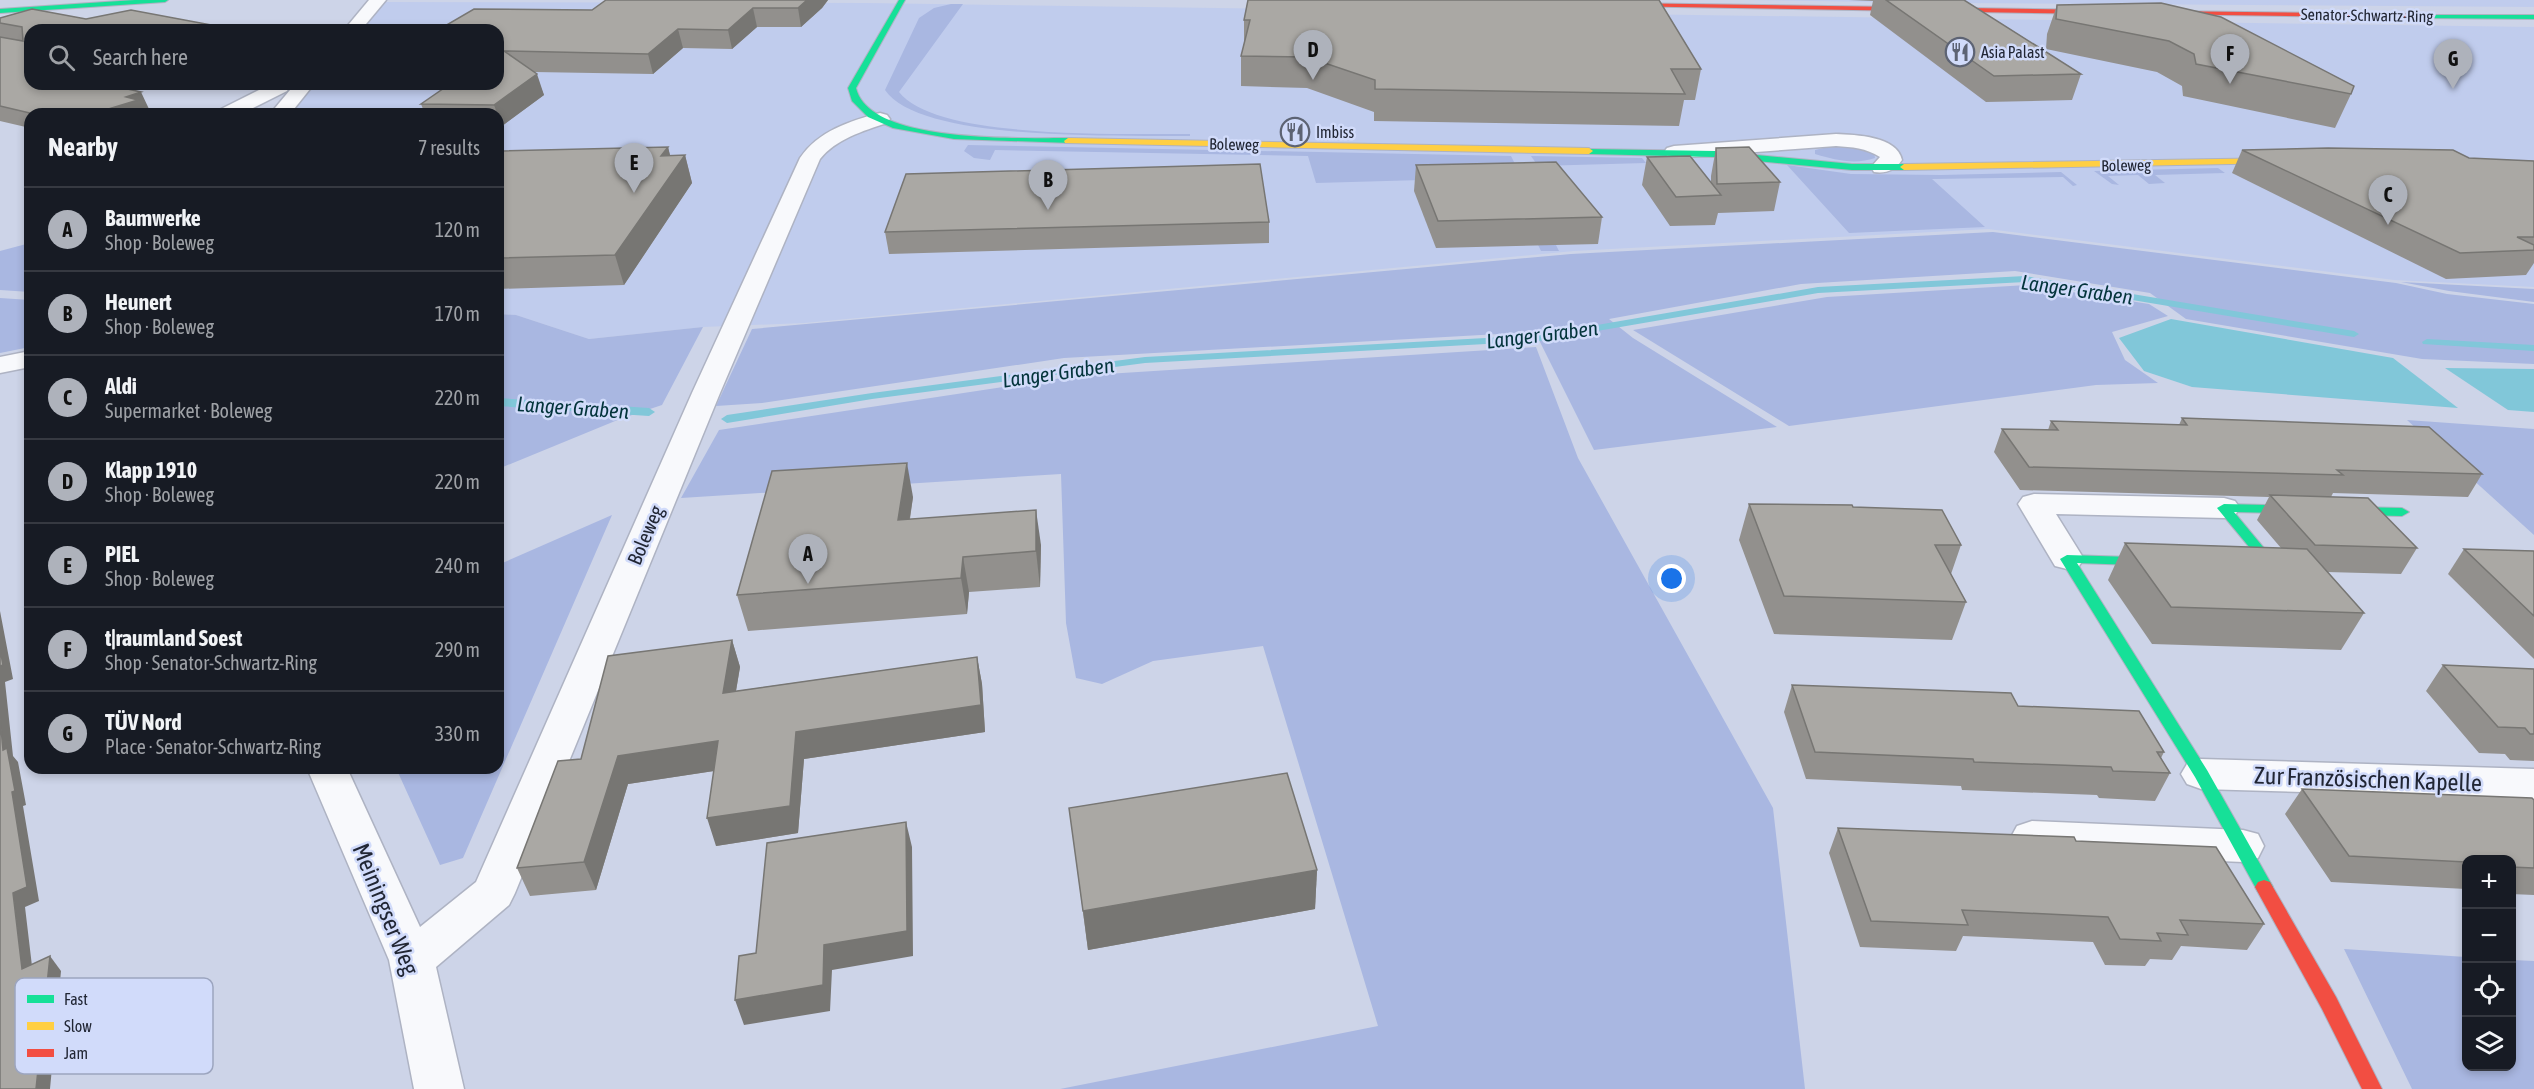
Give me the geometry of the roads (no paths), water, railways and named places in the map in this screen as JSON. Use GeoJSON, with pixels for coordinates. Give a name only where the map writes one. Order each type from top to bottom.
{"type":"FeatureCollection","features":[{"type":"Feature","properties":{"kind":"street"},"geometry":{"type":"LineString","coordinates":[[0,11],[165,0]]}},
{"type":"Feature","properties":{"kind":"street"},"geometry":{"type":"LineString","coordinates":[[357,24],[378,0]]}},
{"type":"Feature","properties":{"kind":"street","name":"Boleweg"},"geometry":{"type":"LineString","coordinates":[[902,0],[852,88],[855,103],[866,112],[880,119],[928,133],[970,139],[1663,152],[1836,140],[1881,147],[1890,154],[1891,160],[1882,167]]}},
{"type":"Feature","properties":{"kind":"street"},"geometry":{"type":"LineString","coordinates":[[1602,5],[2117,12]]}},
{"type":"Feature","properties":{"kind":"street","name":"Senator-Schwartz-Ring"},"geometry":{"type":"LineString","coordinates":[[2140,12],[2534,17]]}},
{"type":"Feature","properties":{"kind":"street"},"geometry":{"type":"LineString","coordinates":[[236,108],[267,90]]}},
{"type":"Feature","properties":{"kind":"street"},"geometry":{"type":"LineString","coordinates":[[285,108],[300,90]]}},
{"type":"Feature","properties":{"kind":"street","name":"Boleweg"},"geometry":{"type":"LineString","coordinates":[[412,960],[492,893],[706,393],[810,158],[818,146],[837,135],[880,119]]}},
{"type":"Feature","properties":{"kind":"street","name":"Boleweg"},"geometry":{"type":"LineString","coordinates":[[1882,167],[2290,160]]}},
{"type":"Feature","properties":{"kind":"street"},"geometry":{"type":"LineString","coordinates":[[0,365],[24,360]]}},
{"type":"Feature","properties":{"kind":"street"},"geometry":{"type":"LineString","coordinates":[[2372,1089],[2329,1003],[2243,846],[2034,504],[2402,512]]}},
{"type":"Feature","properties":{"kind":"street"},"geometry":{"type":"LineString","coordinates":[[2224,508],[2271,565],[2236,564]]}},
{"type":"Feature","properties":{"kind":"street"},"geometry":{"type":"LineString","coordinates":[[2067,560],[2178,562]]}},
{"type":"Feature","properties":{"kind":"street","name":"Meiningser Weg"},"geometry":{"type":"LineString","coordinates":[[330,774],[412,960],[440,1089]]}},
{"type":"Feature","properties":{"kind":"street","name":"Zur Französischen Kapelle"},"geometry":{"type":"LineString","coordinates":[[2201,774],[2534,784]]}},
{"type":"Feature","properties":{"kind":"street"},"geometry":{"type":"LineString","coordinates":[[1990,836],[2243,846]]}},
{"type":"Feature","properties":{"kind":"waterway","name":"Langer Graben"},"geometry":{"type":"LineString","coordinates":[[727,419],[872,396],[1145,360],[1539,338],[1818,290],[2025,279],[2354,334]]}},
{"type":"Feature","properties":{"kind":"waterway","name":"Langer Graben"},"geometry":{"type":"LineString","coordinates":[[2427,342],[2534,348]]}},
{"type":"Feature","properties":{"kind":"waterway","name":"Langer Graben"},"geometry":{"type":"LineString","coordinates":[[504,402],[649,412]]}},
{"type":"Feature","properties":{"kind":"place","name":"Asia Palast"},"geometry":{"type":"Point","coordinates":[1960,52]}},
{"type":"Feature","properties":{"kind":"place","name":"Klapp 1910"},"geometry":{"type":"Point","coordinates":[1313,80]}},
{"type":"Feature","properties":{"kind":"place","name":"t|raumland Soest"},"geometry":{"type":"Point","coordinates":[2230,84]}},
{"type":"Feature","properties":{"kind":"place","name":"TÜV Nord"},"geometry":{"type":"Point","coordinates":[2453,89]}},
{"type":"Feature","properties":{"kind":"place","name":"Imbiss"},"geometry":{"type":"Point","coordinates":[1295,132]}},
{"type":"Feature","properties":{"kind":"place","name":"PIEL"},"geometry":{"type":"Point","coordinates":[634,193]}},
{"type":"Feature","properties":{"kind":"place","name":"Heunert"},"geometry":{"type":"Point","coordinates":[1048,210]}},
{"type":"Feature","properties":{"kind":"place","name":"Aldi"},"geometry":{"type":"Point","coordinates":[2388,225]}},
{"type":"Feature","properties":{"kind":"place","name":"Baumwerke"},"geometry":{"type":"Point","coordinates":[808,584]}}]}
